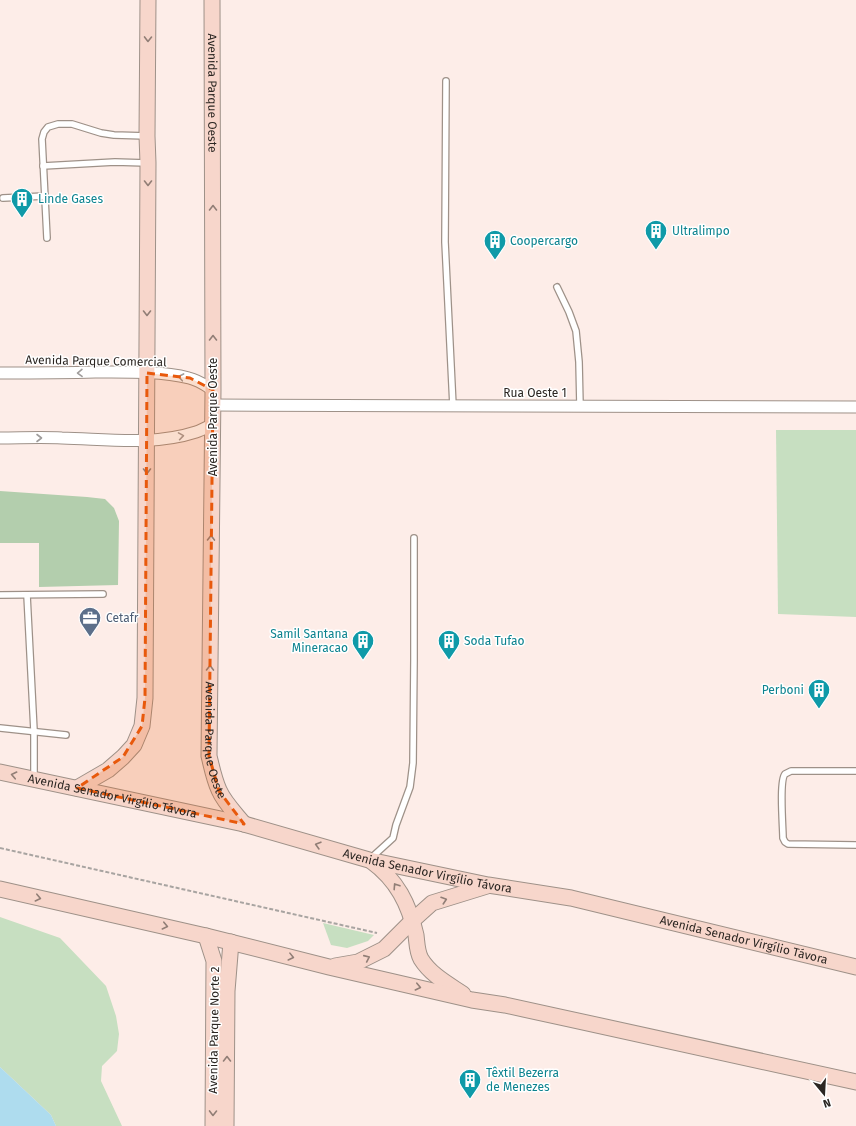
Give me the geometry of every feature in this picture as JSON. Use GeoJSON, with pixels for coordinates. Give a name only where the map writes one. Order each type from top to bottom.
{"type":"FeatureCollection","features":[{"type":"Feature","properties":{"kind":"street"},"geometry":{"type":"LineString","coordinates":[[77,788],[108,770],[134,745],[142,726],[145,698],[148,0]]}},
{"type":"Feature","properties":{"kind":"street","name":"Avenida Parque Oeste"},"geometry":{"type":"LineString","coordinates":[[212,0],[213,424],[209,756],[219,791],[244,824]]}},
{"type":"Feature","properties":{"kind":"street","name":"Avenida Parque Comercial"},"geometry":{"type":"LineString","coordinates":[[0,373],[123,372],[177,375],[201,382],[213,390]]}},
{"type":"Feature","properties":{"kind":"street","name":"Rua Oeste 1"},"geometry":{"type":"LineString","coordinates":[[213,405],[856,407]]}},
{"type":"Feature","properties":{"kind":"street"},"geometry":{"type":"LineString","coordinates":[[0,438],[61,438],[118,441],[147,440],[198,432],[213,424]]}},
{"type":"Feature","properties":{"kind":"street","name":"Avenida Senador Virgílio Távora"},"geometry":{"type":"LineString","coordinates":[[0,772],[244,824],[369,860],[488,885],[571,898],[856,967]]}},
{"type":"Feature","properties":{"kind":"street"},"geometry":{"type":"LineString","coordinates":[[369,860],[380,868],[397,886],[412,921],[420,958],[437,976],[472,1000]]}},
{"type":"Feature","properties":{"kind":"street"},"geometry":{"type":"LineString","coordinates":[[329,967],[358,962],[384,949],[432,903],[488,885]]}},
{"type":"Feature","properties":{"kind":"street"},"geometry":{"type":"LineString","coordinates":[[0,889],[206,936],[329,967],[472,1000],[506,1005],[856,1082]]}},
{"type":"Feature","properties":{"kind":"street","name":"Avenida Parque Norte 2"},"geometry":{"type":"LineString","coordinates":[[206,936],[214,961],[213,1126]]}},
{"type":"Feature","properties":{"kind":"street","name":"Avenida Parque Norte 2"},"geometry":{"type":"LineString","coordinates":[[226,1126],[227,991],[231,942]]}},
{"type":"Feature","properties":{"kind":"lane"},"geometry":{"type":"LineString","coordinates":[[446,81],[445,242],[453,406]]}},
{"type":"Feature","properties":{"kind":"lane"},"geometry":{"type":"LineString","coordinates":[[47,238],[42,140],[44,132],[48,127],[58,124],[72,124],[101,133],[147,136]]}},
{"type":"Feature","properties":{"kind":"lane"},"geometry":{"type":"LineString","coordinates":[[43,166],[115,162],[148,163]]}},
{"type":"Feature","properties":{"kind":"lane"},"geometry":{"type":"LineString","coordinates":[[3,198],[46,196]]}},
{"type":"Feature","properties":{"kind":"lane"},"geometry":{"type":"LineString","coordinates":[[557,287],[569,312],[576,332],[579,362],[580,406]]}},
{"type":"Feature","properties":{"kind":"lane"},"geometry":{"type":"LineString","coordinates":[[369,860],[393,838],[396,825],[410,787],[413,763],[414,538]]}},
{"type":"Feature","properties":{"kind":"lane"},"geometry":{"type":"LineString","coordinates":[[0,595],[103,594]]}},
{"type":"Feature","properties":{"kind":"lane"},"geometry":{"type":"LineString","coordinates":[[27,595],[34,731],[34,779]]}},
{"type":"Feature","properties":{"kind":"lane"},"geometry":{"type":"LineString","coordinates":[[0,728],[66,735]]}},
{"type":"Feature","properties":{"kind":"lane"},"geometry":{"type":"LineString","coordinates":[[856,770],[791,771],[785,774],[782,780],[782,791],[783,838],[785,842],[788,844],[856,845]]}},
{"type":"Feature","properties":{"kind":"path"},"geometry":{"type":"LineString","coordinates":[[0,848],[377,933]]}},
{"type":"Feature","properties":{"kind":"highlighted area"},"geometry":{"type":"Polygon","coordinates":[[[147,373],[190,378],[213,390],[209,756],[219,791],[244,824],[77,788],[123,757],[142,726],[145,698],[147,373]]]}},
{"type":"Feature","properties":{"kind":"shaded area"},"geometry":{"type":"Polygon","coordinates":[[[0,0],[856,0],[856,1126],[0,1126],[0,0]]]}},
{"type":"Feature","properties":{"kind":"green space"},"geometry":{"type":"Polygon","coordinates":[[[776,430],[856,430],[856,617],[778,614],[776,430]]]}},
{"type":"Feature","properties":{"kind":"green space"},"geometry":{"type":"Polygon","coordinates":[[[0,491],[105,499],[114,508],[119,521],[118,585],[39,587],[39,543],[0,543],[0,491]]]}},
{"type":"Feature","properties":{"kind":"green space"},"geometry":{"type":"Polygon","coordinates":[[[0,917],[60,938],[106,986],[116,1016],[119,1034],[117,1051],[102,1066],[101,1081],[122,1126],[56,1126],[51,1115],[0,1067],[0,917]]]}},
{"type":"Feature","properties":{"kind":"green space"},"geometry":{"type":"Polygon","coordinates":[[[323,923],[374,935],[368,941],[347,948],[331,945],[323,923]]]}},
{"type":"Feature","properties":{"kind":"water"},"geometry":{"type":"Polygon","coordinates":[[[0,1067],[51,1115],[56,1126],[0,1126],[0,1067]]]}},
{"type":"Feature","properties":{"kind":"place","name":"Linde Gases"},"geometry":{"type":"Point","coordinates":[22,218]}},
{"type":"Feature","properties":{"kind":"place","name":"Ultralimpo"},"geometry":{"type":"Point","coordinates":[656,250]}},
{"type":"Feature","properties":{"kind":"place","name":"Coopercargo"},"geometry":{"type":"Point","coordinates":[495,260]}},
{"type":"Feature","properties":{"kind":"place","name":"Cetafr"},"geometry":{"type":"Point","coordinates":[90,638]}},
{"type":"Feature","properties":{"kind":"place","name":"Samil Santana Mineracao"},"geometry":{"type":"Point","coordinates":[363,660]}},
{"type":"Feature","properties":{"kind":"place","name":"Soda Tufao"},"geometry":{"type":"Point","coordinates":[449,660]}},
{"type":"Feature","properties":{"kind":"place","name":"Perboni"},"geometry":{"type":"Point","coordinates":[819,710]}},
{"type":"Feature","properties":{"kind":"place","name":"Têxtil Bezerra de Menezes"},"geometry":{"type":"Point","coordinates":[470,1100]}}]}
